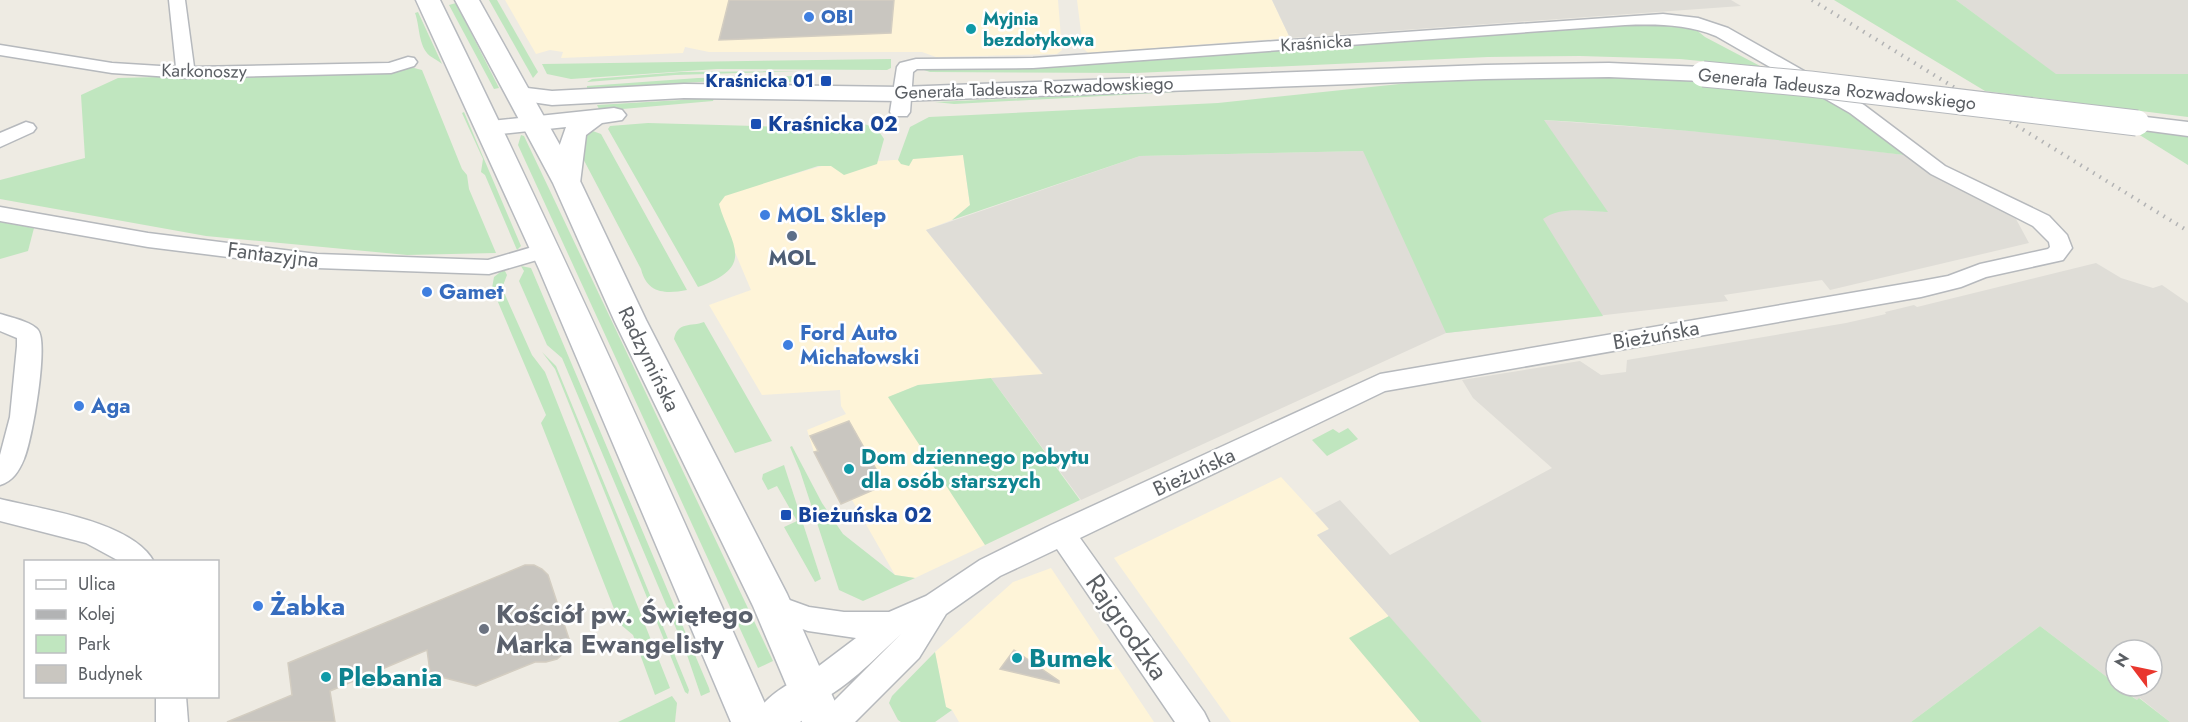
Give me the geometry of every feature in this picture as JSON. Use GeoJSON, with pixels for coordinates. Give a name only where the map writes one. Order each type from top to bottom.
{"type":"FeatureCollection","features":[{"type":"Feature","properties":{"kind":"main road"},"geometry":{"type":"LineString","coordinates":[[428,0],[491,128],[546,250],[752,722]]}},
{"type":"Feature","properties":{"kind":"main road","name":"Radzymińska"},"geometry":{"type":"LineString","coordinates":[[467,0],[567,183],[630,320],[822,712]]}},
{"type":"Feature","properties":{"kind":"street"},"geometry":{"type":"LineString","coordinates":[[177,0],[186,73]]}},
{"type":"Feature","properties":{"kind":"street","name":"Kraśnicka"},"geometry":{"type":"LineString","coordinates":[[901,103],[904,72],[906,68],[916,64],[1043,62],[1660,18],[1699,22],[1763,54]]}},
{"type":"Feature","properties":{"kind":"street","name":"Karkonoszy"},"geometry":{"type":"LineString","coordinates":[[0,50],[112,68],[186,73],[391,68],[408,62]]}},
{"type":"Feature","properties":{"kind":"street","name":"Bieżuńska"},"geometry":{"type":"LineString","coordinates":[[822,712],[852,659],[891,625],[936,605],[990,568],[1060,533],[1221,460],[1380,383],[1921,289],[1953,282],[1980,271],[2055,255],[2061,248],[2059,240],[2041,221],[1938,170],[1857,109],[1763,54]]}},
{"type":"Feature","properties":{"kind":"street","name":"Generała Tadeusza Rozwadowskiego"},"geometry":{"type":"LineString","coordinates":[[589,107],[700,110],[901,103],[1173,101],[1485,72],[1609,70],[1704,74],[1810,84],[2188,129]]}},
{"type":"Feature","properties":{"kind":"street"},"geometry":{"type":"LineString","coordinates":[[491,128],[552,98],[589,107]]}},
{"type":"Feature","properties":{"kind":"street"},"geometry":{"type":"LineString","coordinates":[[527,111],[589,107]]}},
{"type":"Feature","properties":{"kind":"street"},"geometry":{"type":"LineString","coordinates":[[567,183],[575,132],[589,107]]}},
{"type":"Feature","properties":{"kind":"street"},"geometry":{"type":"LineString","coordinates":[[0,141],[26,129]]}},
{"type":"Feature","properties":{"kind":"street","name":"Fantazyjna"},"geometry":{"type":"LineString","coordinates":[[0,214],[148,240],[317,261],[489,267],[546,250]]}},
{"type":"Feature","properties":{"kind":"street"},"geometry":{"type":"LineString","coordinates":[[0,321],[29,334],[30,349],[21,419],[12,459],[0,475]]}},
{"type":"Feature","properties":{"kind":"street"},"geometry":{"type":"LineString","coordinates":[[0,510],[106,539],[124,547],[139,560]]}},
{"type":"Feature","properties":{"kind":"street","name":"Rajgrodzka"},"geometry":{"type":"LineString","coordinates":[[1060,533],[1193,722]]}},
{"type":"Feature","properties":{"kind":"street","name":"Bieżuńska"},"geometry":{"type":"LineString","coordinates":[[770,722],[822,712],[908,650],[936,605]]}},
{"type":"Feature","properties":{"kind":"street","name":"Bieżuńska"},"geometry":{"type":"LineString","coordinates":[[772,606],[808,619],[844,625],[891,625]]}},
{"type":"Feature","properties":{"kind":"street"},"geometry":{"type":"LineString","coordinates":[[171,698],[172,722]]}},
{"type":"Feature","properties":{"kind":"shaded area"},"geometry":{"type":"Polygon","coordinates":[[[505,0],[1058,0],[1062,50],[1057,54],[936,57],[922,52],[709,52],[685,47],[683,53],[561,58],[563,52],[550,50],[536,54],[505,0]]]}},
{"type":"Feature","properties":{"kind":"shaded area"},"geometry":{"type":"Polygon","coordinates":[[[1077,0],[1272,0],[1290,38],[1088,53],[1083,48],[1077,0]]]}},
{"type":"Feature","properties":{"kind":"shaded area"},"geometry":{"type":"Polygon","coordinates":[[[1272,0],[1731,0],[1741,6],[1290,38],[1272,0]]]}},
{"type":"Feature","properties":{"kind":"shaded area"},"geometry":{"type":"Polygon","coordinates":[[[1956,0],[2188,0],[2188,74],[2055,74],[1956,0]]]}},
{"type":"Feature","properties":{"kind":"shaded area"},"geometry":{"type":"Polygon","coordinates":[[[1543,120],[1758,136],[1904,155],[2016,219],[2029,243],[1830,290],[1822,280],[1724,295],[1728,301],[1446,333],[1081,500],[991,378],[1043,374],[926,230],[1140,156],[1363,151],[1543,120]]]}},
{"type":"Feature","properties":{"kind":"shaded area"},"geometry":{"type":"Polygon","coordinates":[[[963,155],[970,205],[952,220],[926,230],[1043,375],[918,385],[889,397],[985,545],[915,578],[895,575],[852,500],[841,504],[814,452],[807,430],[846,414],[841,406],[840,390],[762,395],[709,305],[751,290],[712,198],[825,165],[963,155]]]}},
{"type":"Feature","properties":{"kind":"shaded area"},"geometry":{"type":"Polygon","coordinates":[[[2096,263],[2121,278],[2153,288],[2162,285],[2188,303],[2188,722],[2170,722],[2140,698],[2164,698],[2164,638],[2104,638],[2104,675],[2040,626],[1911,722],[1482,722],[1317,535],[1329,529],[1315,513],[1340,500],[1390,555],[1552,468],[1473,398],[1462,380],[1580,361],[1601,375],[1626,372],[1627,360],[1846,323],[1914,305],[1917,307],[2096,263]]]}},
{"type":"Feature","properties":{"kind":"shaded area"},"geometry":{"type":"Polygon","coordinates":[[[1281,477],[1329,529],[1317,535],[1389,616],[1350,638],[1420,722],[1231,722],[1114,558],[1281,477]]]}},
{"type":"Feature","properties":{"kind":"shaded area"},"geometry":{"type":"Polygon","coordinates":[[[1051,568],[1154,722],[959,722],[952,710],[946,707],[935,652],[1013,582],[1051,568]]]}},
{"type":"Feature","properties":{"kind":"green space"},"geometry":{"type":"Polygon","coordinates":[[[489,0],[497,0],[538,72],[533,78],[489,0]]]}},
{"type":"Feature","properties":{"kind":"green space"},"geometry":{"type":"Polygon","coordinates":[[[1834,0],[1956,0],[2056,74],[2188,74],[2188,117],[1985,91],[1834,0]]]}},
{"type":"Feature","properties":{"kind":"green space"},"geometry":{"type":"Polygon","coordinates":[[[456,3],[499,88],[494,89],[449,5],[456,3]]]}},
{"type":"Feature","properties":{"kind":"green space"},"geometry":{"type":"Polygon","coordinates":[[[418,12],[442,64],[430,56],[423,47],[415,13],[418,12]]]}},
{"type":"Feature","properties":{"kind":"green space"},"geometry":{"type":"Polygon","coordinates":[[[1649,22],[1694,28],[1705,37],[1762,67],[1680,59],[1580,56],[1488,57],[1136,73],[930,72],[924,70],[925,68],[1054,67],[1649,22]]]}},
{"type":"Feature","properties":{"kind":"green space"},"geometry":{"type":"Polygon","coordinates":[[[891,59],[891,68],[887,70],[717,69],[571,79],[547,74],[542,64],[891,59]]]}},
{"type":"Feature","properties":{"kind":"green space"},"geometry":{"type":"Polygon","coordinates":[[[410,67],[422,70],[462,169],[467,175],[469,189],[496,253],[407,255],[206,236],[0,199],[0,180],[85,158],[81,95],[118,78],[396,71],[410,67]]]}},
{"type":"Feature","properties":{"kind":"green space"},"geometry":{"type":"Polygon","coordinates":[[[800,71],[675,75],[587,82],[592,79],[681,72],[800,71]]]}},
{"type":"Feature","properties":{"kind":"green space"},"geometry":{"type":"Polygon","coordinates":[[[1639,75],[1823,92],[1843,104],[1904,155],[1724,134],[1544,120],[1608,212],[1566,211],[1557,212],[1543,219],[1603,316],[1446,333],[1363,151],[1140,156],[952,220],[970,205],[963,155],[913,159],[909,166],[901,164],[898,160],[910,127],[929,117],[1218,103],[1438,80],[1639,75]]]}},
{"type":"Feature","properties":{"kind":"green space"},"geometry":{"type":"Polygon","coordinates":[[[800,76],[798,82],[716,81],[587,89],[587,86],[698,78],[800,76]]]}},
{"type":"Feature","properties":{"kind":"green space"},"geometry":{"type":"Polygon","coordinates":[[[1304,85],[954,104],[935,102],[1068,96],[1153,88],[1304,85]]]}},
{"type":"Feature","properties":{"kind":"green space"},"geometry":{"type":"Polygon","coordinates":[[[714,98],[713,101],[600,111],[597,105],[714,98]]]}},
{"type":"Feature","properties":{"kind":"green space"},"geometry":{"type":"Polygon","coordinates":[[[464,112],[521,246],[517,250],[485,175],[481,172],[483,159],[462,113],[464,112]]]}},
{"type":"Feature","properties":{"kind":"green space"},"geometry":{"type":"Polygon","coordinates":[[[834,122],[856,123],[875,128],[884,139],[877,164],[844,175],[831,166],[818,166],[725,196],[719,204],[733,242],[734,262],[728,271],[717,279],[698,287],[608,129],[610,126],[648,123],[825,128],[834,122]]]}},
{"type":"Feature","properties":{"kind":"green space"},"geometry":{"type":"Polygon","coordinates":[[[2130,129],[2188,136],[2188,165],[2130,129]]]}},
{"type":"Feature","properties":{"kind":"green space"},"geometry":{"type":"Polygon","coordinates":[[[590,130],[601,134],[687,290],[665,292],[658,290],[653,288],[644,277],[578,149],[580,138],[590,130]]]}},
{"type":"Feature","properties":{"kind":"green space"},"geometry":{"type":"Polygon","coordinates":[[[521,135],[524,136],[773,661],[758,668],[518,145],[521,135]]]}},
{"type":"Feature","properties":{"kind":"green space"},"geometry":{"type":"Polygon","coordinates":[[[0,222],[34,228],[28,251],[0,259],[0,222]]]}},
{"type":"Feature","properties":{"kind":"green space"},"geometry":{"type":"Polygon","coordinates":[[[521,266],[531,268],[709,688],[710,692],[701,696],[686,652],[562,358],[547,345],[519,281],[524,271],[521,266]]]}},
{"type":"Feature","properties":{"kind":"green space"},"geometry":{"type":"Polygon","coordinates":[[[504,269],[507,275],[502,288],[532,355],[545,372],[670,688],[655,695],[633,635],[620,624],[541,423],[546,415],[492,288],[494,277],[504,269]]]}},
{"type":"Feature","properties":{"kind":"green space"},"geometry":{"type":"Polygon","coordinates":[[[704,322],[772,441],[735,453],[674,339],[682,327],[704,322]]]}},
{"type":"Feature","properties":{"kind":"green space"},"geometry":{"type":"Polygon","coordinates":[[[542,352],[556,366],[689,690],[688,694],[685,692],[555,369],[542,352]]]}},
{"type":"Feature","properties":{"kind":"green space"},"geometry":{"type":"Polygon","coordinates":[[[991,378],[1080,500],[985,545],[888,397],[918,385],[991,378]]]}},
{"type":"Feature","properties":{"kind":"green space"},"geometry":{"type":"Polygon","coordinates":[[[1348,428],[1358,439],[1327,456],[1312,440],[1333,429],[1339,433],[1348,428]]]}},
{"type":"Feature","properties":{"kind":"green space"},"geometry":{"type":"Polygon","coordinates":[[[792,446],[822,503],[843,534],[895,575],[915,578],[863,601],[839,590],[790,447],[792,446]]]}},
{"type":"Feature","properties":{"kind":"green space"},"geometry":{"type":"Polygon","coordinates":[[[784,465],[821,579],[815,582],[784,527],[797,521],[777,486],[768,490],[762,479],[763,474],[784,465]]]}},
{"type":"Feature","properties":{"kind":"green space"},"geometry":{"type":"Polygon","coordinates":[[[1389,616],[1482,722],[1420,722],[1349,638],[1389,616]]]}},
{"type":"Feature","properties":{"kind":"green space"},"geometry":{"type":"Polygon","coordinates":[[[2040,626],[2104,675],[2104,698],[2134,698],[2137,700],[2139,698],[2170,722],[1911,722],[2040,626]]]}},
{"type":"Feature","properties":{"kind":"green space"},"geometry":{"type":"Polygon","coordinates":[[[935,652],[946,707],[952,710],[935,722],[901,722],[889,703],[892,696],[935,652]]]}},
{"type":"Feature","properties":{"kind":"green space"},"geometry":{"type":"Polygon","coordinates":[[[672,696],[677,703],[675,722],[618,722],[672,696]]]}},
{"type":"Feature","properties":{"kind":"building","name":"OBI"},"geometry":{"type":"Polygon","coordinates":[[[729,0],[894,0],[891,33],[719,40],[729,0]]]}},
{"type":"Feature","properties":{"kind":"building","name":"Dom dziennego pobytu dla osób starszych"},"geometry":{"type":"Polygon","coordinates":[[[849,421],[885,485],[841,504],[814,452],[818,451],[810,436],[849,421]]]}},
{"type":"Feature","properties":{"kind":"building","name":"Kościół pw. Świętego Marka Ewangelisty"},"geometry":{"type":"Polygon","coordinates":[[[525,565],[534,565],[548,575],[570,642],[565,652],[557,659],[535,662],[476,686],[430,672],[427,650],[330,691],[335,722],[227,722],[292,695],[288,663],[525,565]]]}},
{"type":"Feature","properties":{"kind":"building","name":"Bumek"},"geometry":{"type":"Polygon","coordinates":[[[1014,650],[1059,681],[1059,683],[1000,669],[1014,650]]]}},
{"type":"Feature","properties":{"kind":"railway"},"geometry":{"type":"LineString","coordinates":[[1812,0],[2188,231]]}},
{"type":"Feature","properties":{"kind":"place","name":"OBI"},"geometry":{"type":"Point","coordinates":[809,17]}},
{"type":"Feature","properties":{"kind":"place","name":"Myjnia bezdotykowa"},"geometry":{"type":"Point","coordinates":[971,29]}},
{"type":"Feature","properties":{"kind":"place","name":"Kraśnicka 01"},"geometry":{"type":"Point","coordinates":[826,81]}},
{"type":"Feature","properties":{"kind":"place","name":"Kraśnicka 02"},"geometry":{"type":"Point","coordinates":[756,124]}},
{"type":"Feature","properties":{"kind":"place","name":"MOL Sklep"},"geometry":{"type":"Point","coordinates":[765,215]}},
{"type":"Feature","properties":{"kind":"place","name":"MOL"},"geometry":{"type":"Point","coordinates":[792,236]}},
{"type":"Feature","properties":{"kind":"place","name":"Gamet"},"geometry":{"type":"Point","coordinates":[427,292]}},
{"type":"Feature","properties":{"kind":"place","name":"Ford Auto Michałowski"},"geometry":{"type":"Point","coordinates":[788,345]}},
{"type":"Feature","properties":{"kind":"place","name":"Aga"},"geometry":{"type":"Point","coordinates":[79,406]}},
{"type":"Feature","properties":{"kind":"place","name":"Dom dziennego pobytu dla osób starszych"},"geometry":{"type":"Point","coordinates":[849,469]}},
{"type":"Feature","properties":{"kind":"place","name":"Bieżuńska 02"},"geometry":{"type":"Point","coordinates":[786,515]}},
{"type":"Feature","properties":{"kind":"place","name":"Żabka"},"geometry":{"type":"Point","coordinates":[258,606]}},
{"type":"Feature","properties":{"kind":"place","name":"Kościół pw. Świętego Marka Ewangelisty"},"geometry":{"type":"Point","coordinates":[484,629]}},
{"type":"Feature","properties":{"kind":"place","name":"Bumek"},"geometry":{"type":"Point","coordinates":[1017,658]}},
{"type":"Feature","properties":{"kind":"place","name":"Plebania"},"geometry":{"type":"Point","coordinates":[326,677]}}]}
